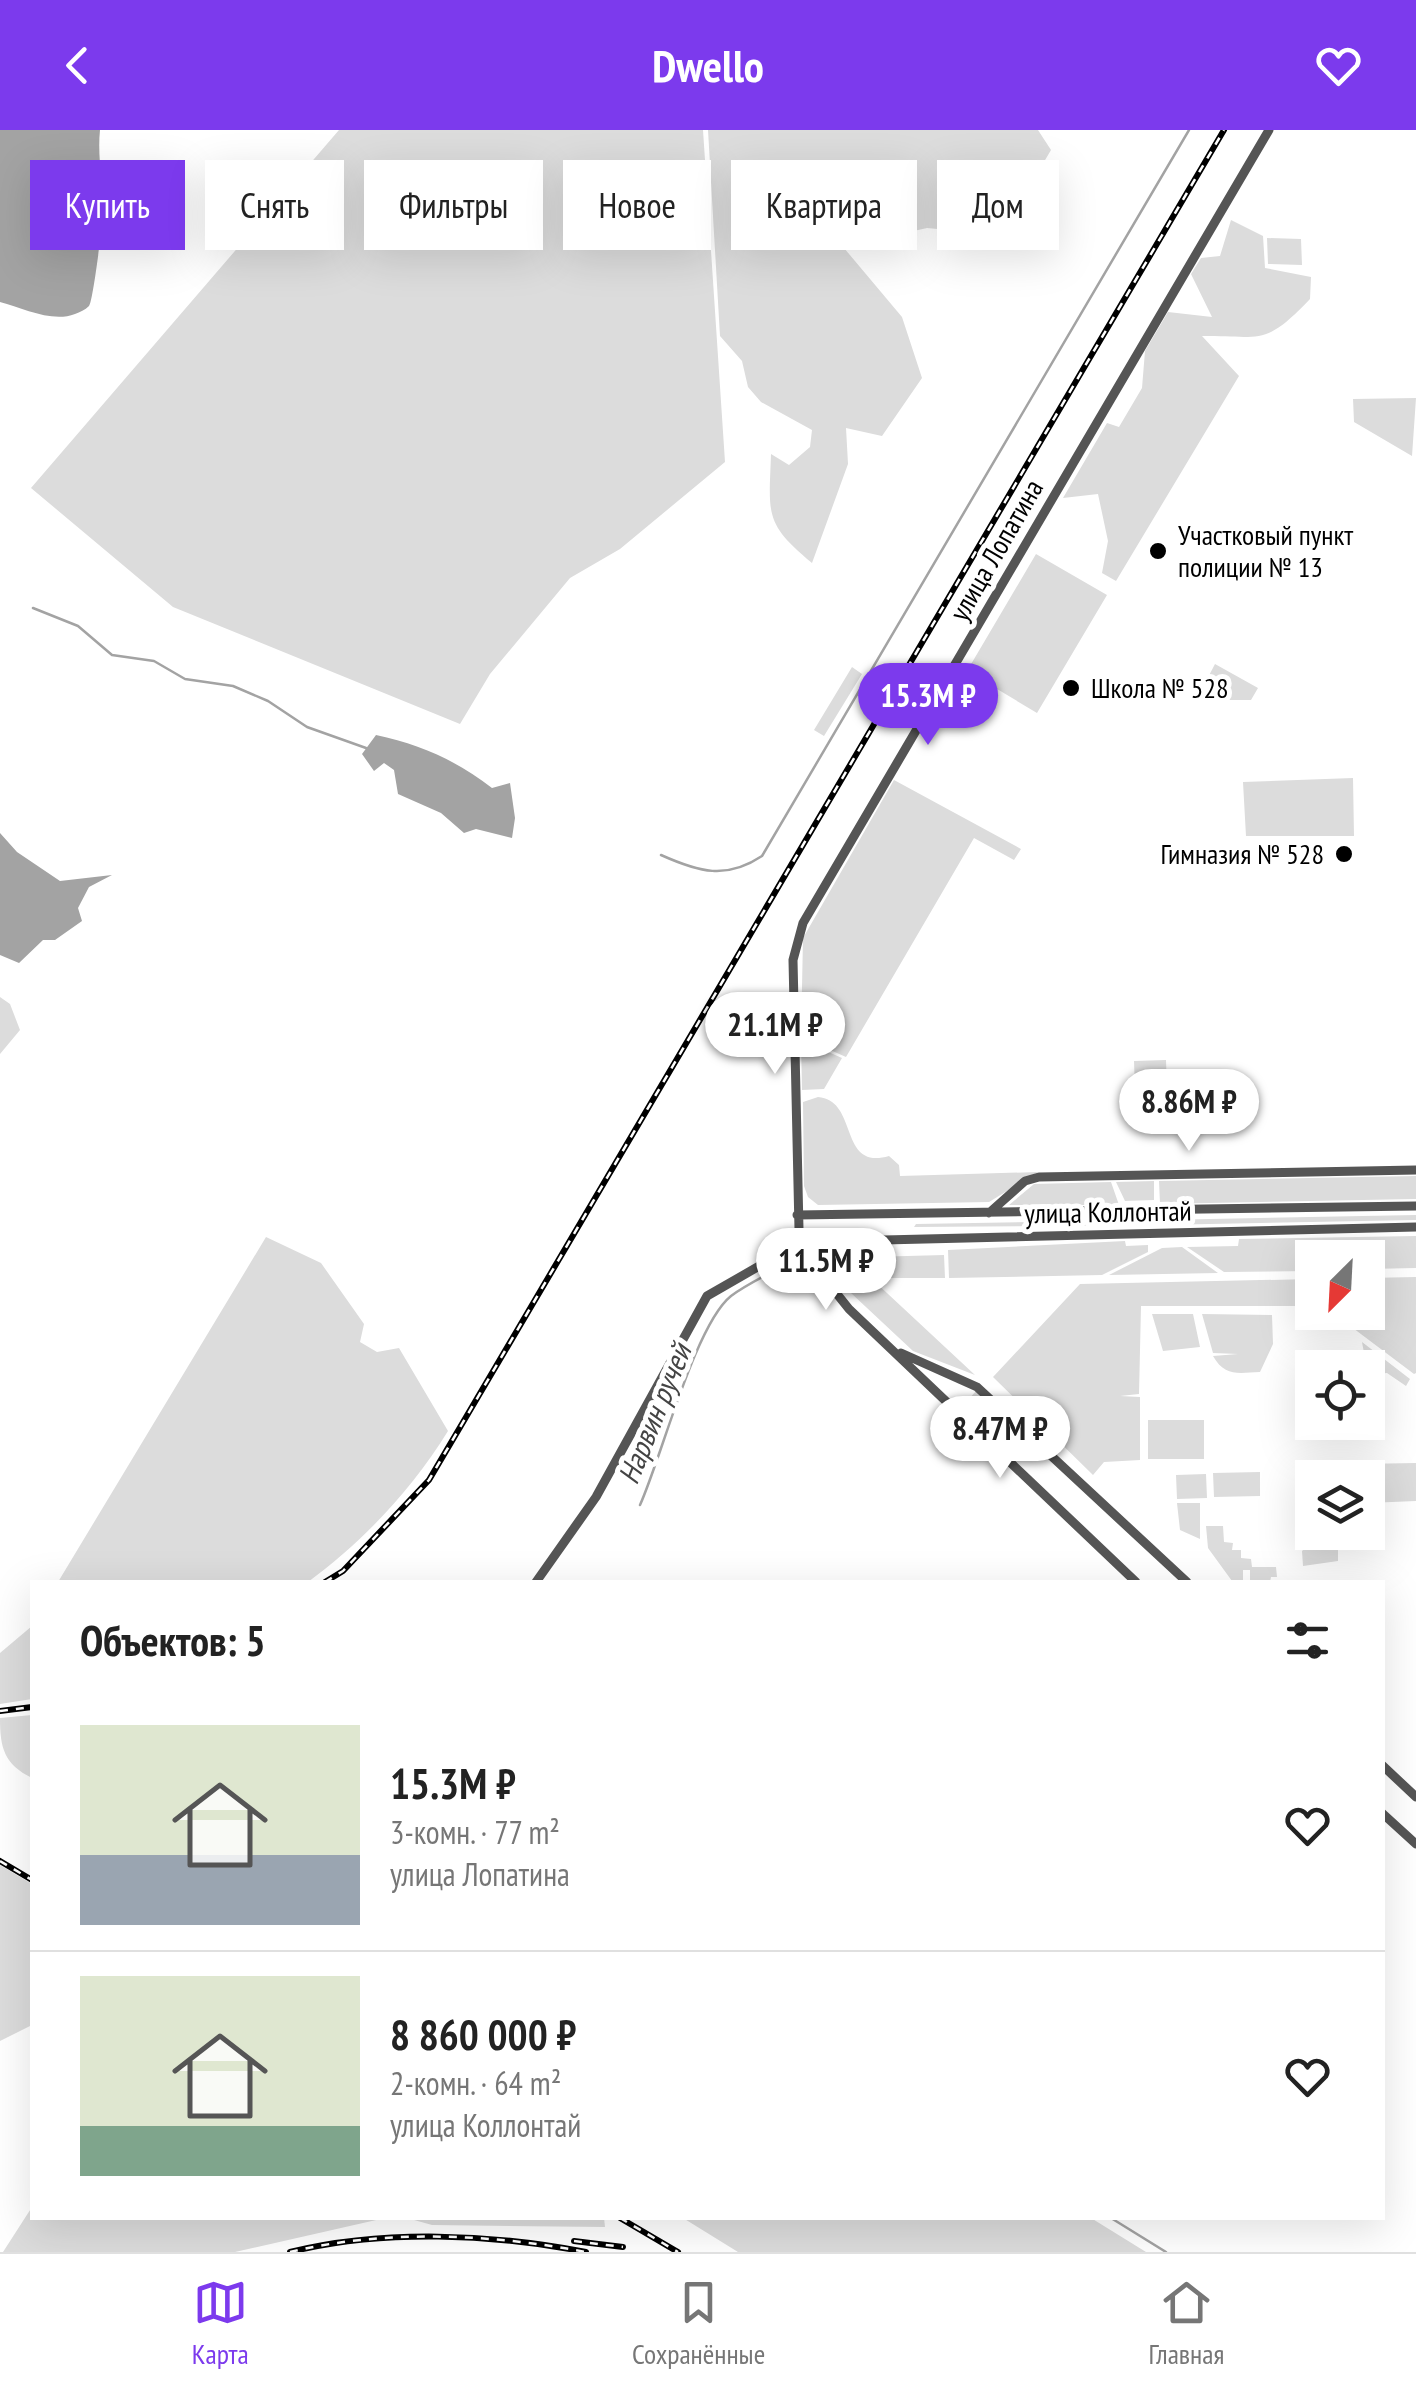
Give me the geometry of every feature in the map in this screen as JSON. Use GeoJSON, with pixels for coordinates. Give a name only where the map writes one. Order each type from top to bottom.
{"type":"FeatureCollection","features":[{"type":"Feature","properties":{"kind":"street","name":"улица Лопатина"},"geometry":{"type":"LineString","coordinates":[[801,1242],[797,1215],[793,960],[803,923],[1269,130]]}},
{"type":"Feature","properties":{"kind":"street"},"geometry":{"type":"LineString","coordinates":[[989,1212],[1025,1181],[1039,1177],[1416,1170]]}},
{"type":"Feature","properties":{"kind":"street","name":"улица Коллонтай"},"geometry":{"type":"LineString","coordinates":[[797,1215],[1416,1206]]}},
{"type":"Feature","properties":{"kind":"street","name":"улица Коллонтай"},"geometry":{"type":"LineString","coordinates":[[801,1242],[1416,1227]]}},
{"type":"Feature","properties":{"kind":"street"},"geometry":{"type":"LineString","coordinates":[[537,1580],[596,1497],[707,1296],[801,1242],[824,1282],[920,1379],[1134,1580]]}},
{"type":"Feature","properties":{"kind":"street"},"geometry":{"type":"LineString","coordinates":[[894,1350],[977,1387],[1185,1580]]}},
{"type":"Feature","properties":{"kind":"street"},"geometry":{"type":"LineString","coordinates":[[920,1379],[930,1367]]}},
{"type":"Feature","properties":{"kind":"street"},"geometry":{"type":"LineString","coordinates":[[1385,1769],[1416,1797]]}},
{"type":"Feature","properties":{"kind":"street"},"geometry":{"type":"LineString","coordinates":[[1385,1815],[1416,1844]]}},
{"type":"Feature","properties":{"kind":"shaded area"},"geometry":{"type":"Polygon","coordinates":[[[0,130],[100,130],[100,160],[30,160],[30,250],[98,250],[89,306],[66,316],[47,316],[0,302],[0,130]]]}},
{"type":"Feature","properties":{"kind":"shaded area"},"geometry":{"type":"Polygon","coordinates":[[[339,130],[703,130],[705,160],[563,160],[563,250],[711,250],[725,462],[620,549],[570,578],[490,674],[460,724],[173,607],[31,488],[236,250],[344,250],[344,160],[313,160],[339,130]]]}},
{"type":"Feature","properties":{"kind":"shaded area"},"geometry":{"type":"Polygon","coordinates":[[[708,130],[1038,130],[1051,150],[1045,160],[937,160],[937,229],[917,230],[917,160],[731,160],[731,250],[846,250],[902,317],[922,378],[882,436],[846,428],[848,464],[812,563],[777,527],[770,491],[771,454],[789,465],[810,447],[812,430],[761,402],[748,387],[742,361],[720,336],[708,130]]]}},
{"type":"Feature","properties":{"kind":"shaded area"},"geometry":{"type":"Polygon","coordinates":[[[1231,220],[1263,236],[1265,268],[1311,277],[1310,299],[1283,325],[1262,335],[1202,336],[1239,376],[1116,581],[1102,573],[1108,541],[1098,494],[1063,498],[1107,423],[1119,427],[1142,388],[1145,351],[1168,312],[1212,317],[1191,274],[1201,258],[1220,256],[1231,220]]]}},
{"type":"Feature","properties":{"kind":"shaded area"},"geometry":{"type":"Polygon","coordinates":[[[1267,238],[1301,239],[1302,265],[1268,264],[1267,238]]]}},
{"type":"Feature","properties":{"kind":"shaded area"},"geometry":{"type":"Polygon","coordinates":[[[1416,398],[1412,456],[1354,422],[1353,399],[1416,398]]]}},
{"type":"Feature","properties":{"kind":"shaded area"},"geometry":{"type":"Polygon","coordinates":[[[1036,554],[1107,595],[1037,713],[967,671],[1036,554]]]}},
{"type":"Feature","properties":{"kind":"shaded area"},"geometry":{"type":"Polygon","coordinates":[[[1215,664],[1258,688],[1251,700],[1230,700],[1204,685],[1215,664]]]}},
{"type":"Feature","properties":{"kind":"shaded area"},"geometry":{"type":"Polygon","coordinates":[[[852,667],[862,674],[824,736],[814,730],[852,667]]]}},
{"type":"Feature","properties":{"kind":"shaded area"},"geometry":{"type":"Polygon","coordinates":[[[376,735],[437,755],[492,788],[510,783],[515,818],[512,838],[476,829],[464,833],[441,813],[398,794],[394,770],[384,763],[374,771],[362,754],[376,735]]]}},
{"type":"Feature","properties":{"kind":"shaded area"},"geometry":{"type":"Polygon","coordinates":[[[1353,778],[1354,836],[1246,836],[1243,782],[1353,778]]]}},
{"type":"Feature","properties":{"kind":"shaded area"},"geometry":{"type":"Polygon","coordinates":[[[894,780],[1021,849],[1014,860],[974,838],[846,1057],[801,1037],[803,938],[894,780]]]}},
{"type":"Feature","properties":{"kind":"shaded area"},"geometry":{"type":"Polygon","coordinates":[[[0,833],[17,852],[60,881],[112,875],[89,887],[78,908],[82,921],[55,940],[43,940],[19,963],[0,955],[0,833]]]}},
{"type":"Feature","properties":{"kind":"shaded area"},"geometry":{"type":"Polygon","coordinates":[[[0,997],[10,1004],[20,1030],[0,1054],[0,997]]]}},
{"type":"Feature","properties":{"kind":"shaded area"},"geometry":{"type":"Polygon","coordinates":[[[801,1040],[842,1058],[824,1089],[802,1090],[801,1040]]]}},
{"type":"Feature","properties":{"kind":"shaded area"},"geometry":{"type":"Polygon","coordinates":[[[1166,1060],[1167,1089],[1135,1090],[1134,1061],[1166,1060]]]}},
{"type":"Feature","properties":{"kind":"shaded area"},"geometry":{"type":"Polygon","coordinates":[[[818,1097],[831,1101],[839,1110],[862,1154],[873,1158],[889,1156],[899,1165],[900,1176],[1038,1172],[989,1202],[818,1205],[808,1197],[804,1186],[803,1102],[818,1097]]]}},
{"type":"Feature","properties":{"kind":"shaded area"},"geometry":{"type":"Polygon","coordinates":[[[1416,1176],[1416,1199],[1160,1204],[1159,1181],[1416,1176]]]}},
{"type":"Feature","properties":{"kind":"shaded area"},"geometry":{"type":"Polygon","coordinates":[[[1154,1181],[1154,1200],[1125,1201],[1116,1182],[1154,1181]]]}},
{"type":"Feature","properties":{"kind":"shaded area"},"geometry":{"type":"Polygon","coordinates":[[[1111,1182],[1119,1205],[1009,1205],[1034,1184],[1111,1182]]]}},
{"type":"Feature","properties":{"kind":"shaded area"},"geometry":{"type":"Polygon","coordinates":[[[1416,1215],[1416,1220],[1160,1225],[1160,1220],[1416,1215]]]}},
{"type":"Feature","properties":{"kind":"shaded area"},"geometry":{"type":"Polygon","coordinates":[[[1155,1220],[1155,1225],[914,1227],[916,1224],[1155,1220]]]}},
{"type":"Feature","properties":{"kind":"shaded area"},"geometry":{"type":"Polygon","coordinates":[[[1416,1236],[1416,1268],[1385,1269],[1385,1240],[1295,1240],[1295,1271],[1224,1272],[1187,1247],[1238,1246],[1239,1239],[1416,1236]]]}},
{"type":"Feature","properties":{"kind":"shaded area"},"geometry":{"type":"Polygon","coordinates":[[[266,1237],[321,1263],[364,1324],[360,1342],[377,1352],[399,1348],[448,1431],[386,1513],[310,1580],[59,1580],[266,1237]]]}},
{"type":"Feature","properties":{"kind":"shaded area"},"geometry":{"type":"Polygon","coordinates":[[[1125,1241],[1126,1246],[1148,1245],[1148,1252],[1102,1275],[949,1278],[948,1250],[1125,1241]]]}},
{"type":"Feature","properties":{"kind":"shaded area"},"geometry":{"type":"Polygon","coordinates":[[[1182,1247],[1218,1273],[1109,1275],[1162,1248],[1182,1247]]]}},
{"type":"Feature","properties":{"kind":"shaded area"},"geometry":{"type":"Polygon","coordinates":[[[858,1251],[873,1280],[975,1375],[913,1351],[836,1279],[838,1261],[858,1251]]]}},
{"type":"Feature","properties":{"kind":"shaded area"},"geometry":{"type":"Polygon","coordinates":[[[944,1255],[945,1278],[886,1278],[870,1257],[944,1255]]]}},
{"type":"Feature","properties":{"kind":"shaded area"},"geometry":{"type":"Polygon","coordinates":[[[1416,1277],[1414,1374],[1356,1330],[1385,1330],[1385,1278],[1416,1277]]]}},
{"type":"Feature","properties":{"kind":"shaded area"},"geometry":{"type":"Polygon","coordinates":[[[1295,1279],[1295,1306],[1141,1306],[1139,1394],[1120,1396],[1140,1397],[1140,1460],[1104,1462],[1093,1475],[993,1377],[1080,1284],[1295,1279]]]}},
{"type":"Feature","properties":{"kind":"shaded area"},"geometry":{"type":"Polygon","coordinates":[[[1152,1314],[1193,1314],[1200,1347],[1163,1351],[1152,1314]]]}},
{"type":"Feature","properties":{"kind":"shaded area"},"geometry":{"type":"Polygon","coordinates":[[[1202,1314],[1272,1315],[1273,1344],[1260,1372],[1222,1368],[1213,1356],[1238,1354],[1213,1353],[1202,1314]]]}},
{"type":"Feature","properties":{"kind":"shaded area"},"geometry":{"type":"Polygon","coordinates":[[[1385,1360],[1410,1379],[1406,1386],[1387,1373],[1385,1360]]]}},
{"type":"Feature","properties":{"kind":"shaded area"},"geometry":{"type":"Polygon","coordinates":[[[976,1391],[1006,1420],[993,1435],[962,1407],[976,1391]]]}},
{"type":"Feature","properties":{"kind":"shaded area"},"geometry":{"type":"Polygon","coordinates":[[[1148,1420],[1204,1420],[1204,1459],[1148,1459],[1148,1420]]]}},
{"type":"Feature","properties":{"kind":"shaded area"},"geometry":{"type":"Polygon","coordinates":[[[1416,1463],[1416,1501],[1385,1502],[1385,1464],[1416,1463]]]}},
{"type":"Feature","properties":{"kind":"shaded area"},"geometry":{"type":"Polygon","coordinates":[[[1260,1472],[1260,1496],[1214,1497],[1213,1473],[1260,1472]]]}},
{"type":"Feature","properties":{"kind":"shaded area"},"geometry":{"type":"Polygon","coordinates":[[[1206,1474],[1207,1498],[1177,1499],[1176,1475],[1206,1474]]]}},
{"type":"Feature","properties":{"kind":"shaded area"},"geometry":{"type":"Polygon","coordinates":[[[1177,1503],[1200,1503],[1200,1539],[1180,1530],[1177,1503]]]}},
{"type":"Feature","properties":{"kind":"shaded area"},"geometry":{"type":"Polygon","coordinates":[[[1206,1526],[1223,1526],[1224,1542],[1233,1543],[1232,1550],[1241,1550],[1241,1558],[1251,1559],[1252,1567],[1276,1567],[1277,1577],[1250,1580],[1250,1570],[1243,1570],[1243,1580],[1231,1580],[1208,1548],[1206,1526]]]}},
{"type":"Feature","properties":{"kind":"shaded area"},"geometry":{"type":"Polygon","coordinates":[[[1338,1550],[1338,1561],[1303,1566],[1302,1551],[1338,1550]]]}},
{"type":"Feature","properties":{"kind":"shaded area"},"geometry":{"type":"Polygon","coordinates":[[[30,1628],[30,1699],[0,1704],[0,1653],[30,1628]]]}},
{"type":"Feature","properties":{"kind":"shaded area"},"geometry":{"type":"Polygon","coordinates":[[[30,1715],[30,1777],[15,1767],[6,1754],[0,1718],[30,1715]]]}},
{"type":"Feature","properties":{"kind":"shaded area"},"geometry":{"type":"Polygon","coordinates":[[[0,1865],[30,1883],[30,2026],[0,2041],[0,1865]]]}},
{"type":"Feature","properties":{"kind":"shaded area"},"geometry":{"type":"Polygon","coordinates":[[[30,2210],[30,2220],[376,2220],[235,2252],[3,2252],[30,2210]]]}},
{"type":"Feature","properties":{"kind":"shaded area"},"geometry":{"type":"Polygon","coordinates":[[[414,2220],[604,2220],[605,2227],[432,2225],[414,2220]]]}},
{"type":"Feature","properties":{"kind":"shaded area"},"geometry":{"type":"Polygon","coordinates":[[[686,2220],[1094,2220],[1146,2252],[738,2252],[686,2220]]]}},
{"type":"Feature","properties":{"kind":"waterway"},"geometry":{"type":"LineString","coordinates":[[661,855],[712,871],[736,868],[762,856],[1189,130]]}},
{"type":"Feature","properties":{"kind":"waterway","name":"Нарвин ручей"},"geometry":{"type":"LineString","coordinates":[[33,608],[78,626],[112,655],[154,661],[185,679],[233,686],[268,701],[307,727],[366,748]]}},
{"type":"Feature","properties":{"kind":"waterway","name":"Нарвин ручей"},"geometry":{"type":"LineString","coordinates":[[640,1505],[692,1362],[718,1311],[738,1291],[793,1261]]}},
{"type":"Feature","properties":{"kind":"waterway","name":"Нарвин ручей"},"geometry":{"type":"LineString","coordinates":[[1114,2220],[1166,2252]]}},
{"type":"Feature","properties":{"kind":"railway"},"geometry":{"type":"LineString","coordinates":[[328,1580],[343,1571],[429,1480],[1224,130]]}},
{"type":"Feature","properties":{"kind":"railway"},"geometry":{"type":"LineString","coordinates":[[0,1711],[30,1707]]}},
{"type":"Feature","properties":{"kind":"railway"},"geometry":{"type":"LineString","coordinates":[[0,1861],[30,1879]]}},
{"type":"Feature","properties":{"kind":"railway"},"geometry":{"type":"LineString","coordinates":[[623,2220],[678,2252]]}},
{"type":"Feature","properties":{"kind":"railway"},"geometry":{"type":"LineString","coordinates":[[290,2252],[400,2237],[476,2238],[586,2252]]}},
{"type":"Feature","properties":{"kind":"railway"},"geometry":{"type":"LineString","coordinates":[[574,2241],[623,2247]]}},
{"type":"Feature","properties":{"kind":"place","name":"Участковый пункт полиции № 13"},"geometry":{"type":"Point","coordinates":[1158,551]}},
{"type":"Feature","properties":{"kind":"place","name":"Школа № 528"},"geometry":{"type":"Point","coordinates":[1071,688]}},
{"type":"Feature","properties":{"kind":"place","name":"Гимназия № 528"},"geometry":{"type":"Point","coordinates":[1344,854]}}]}
